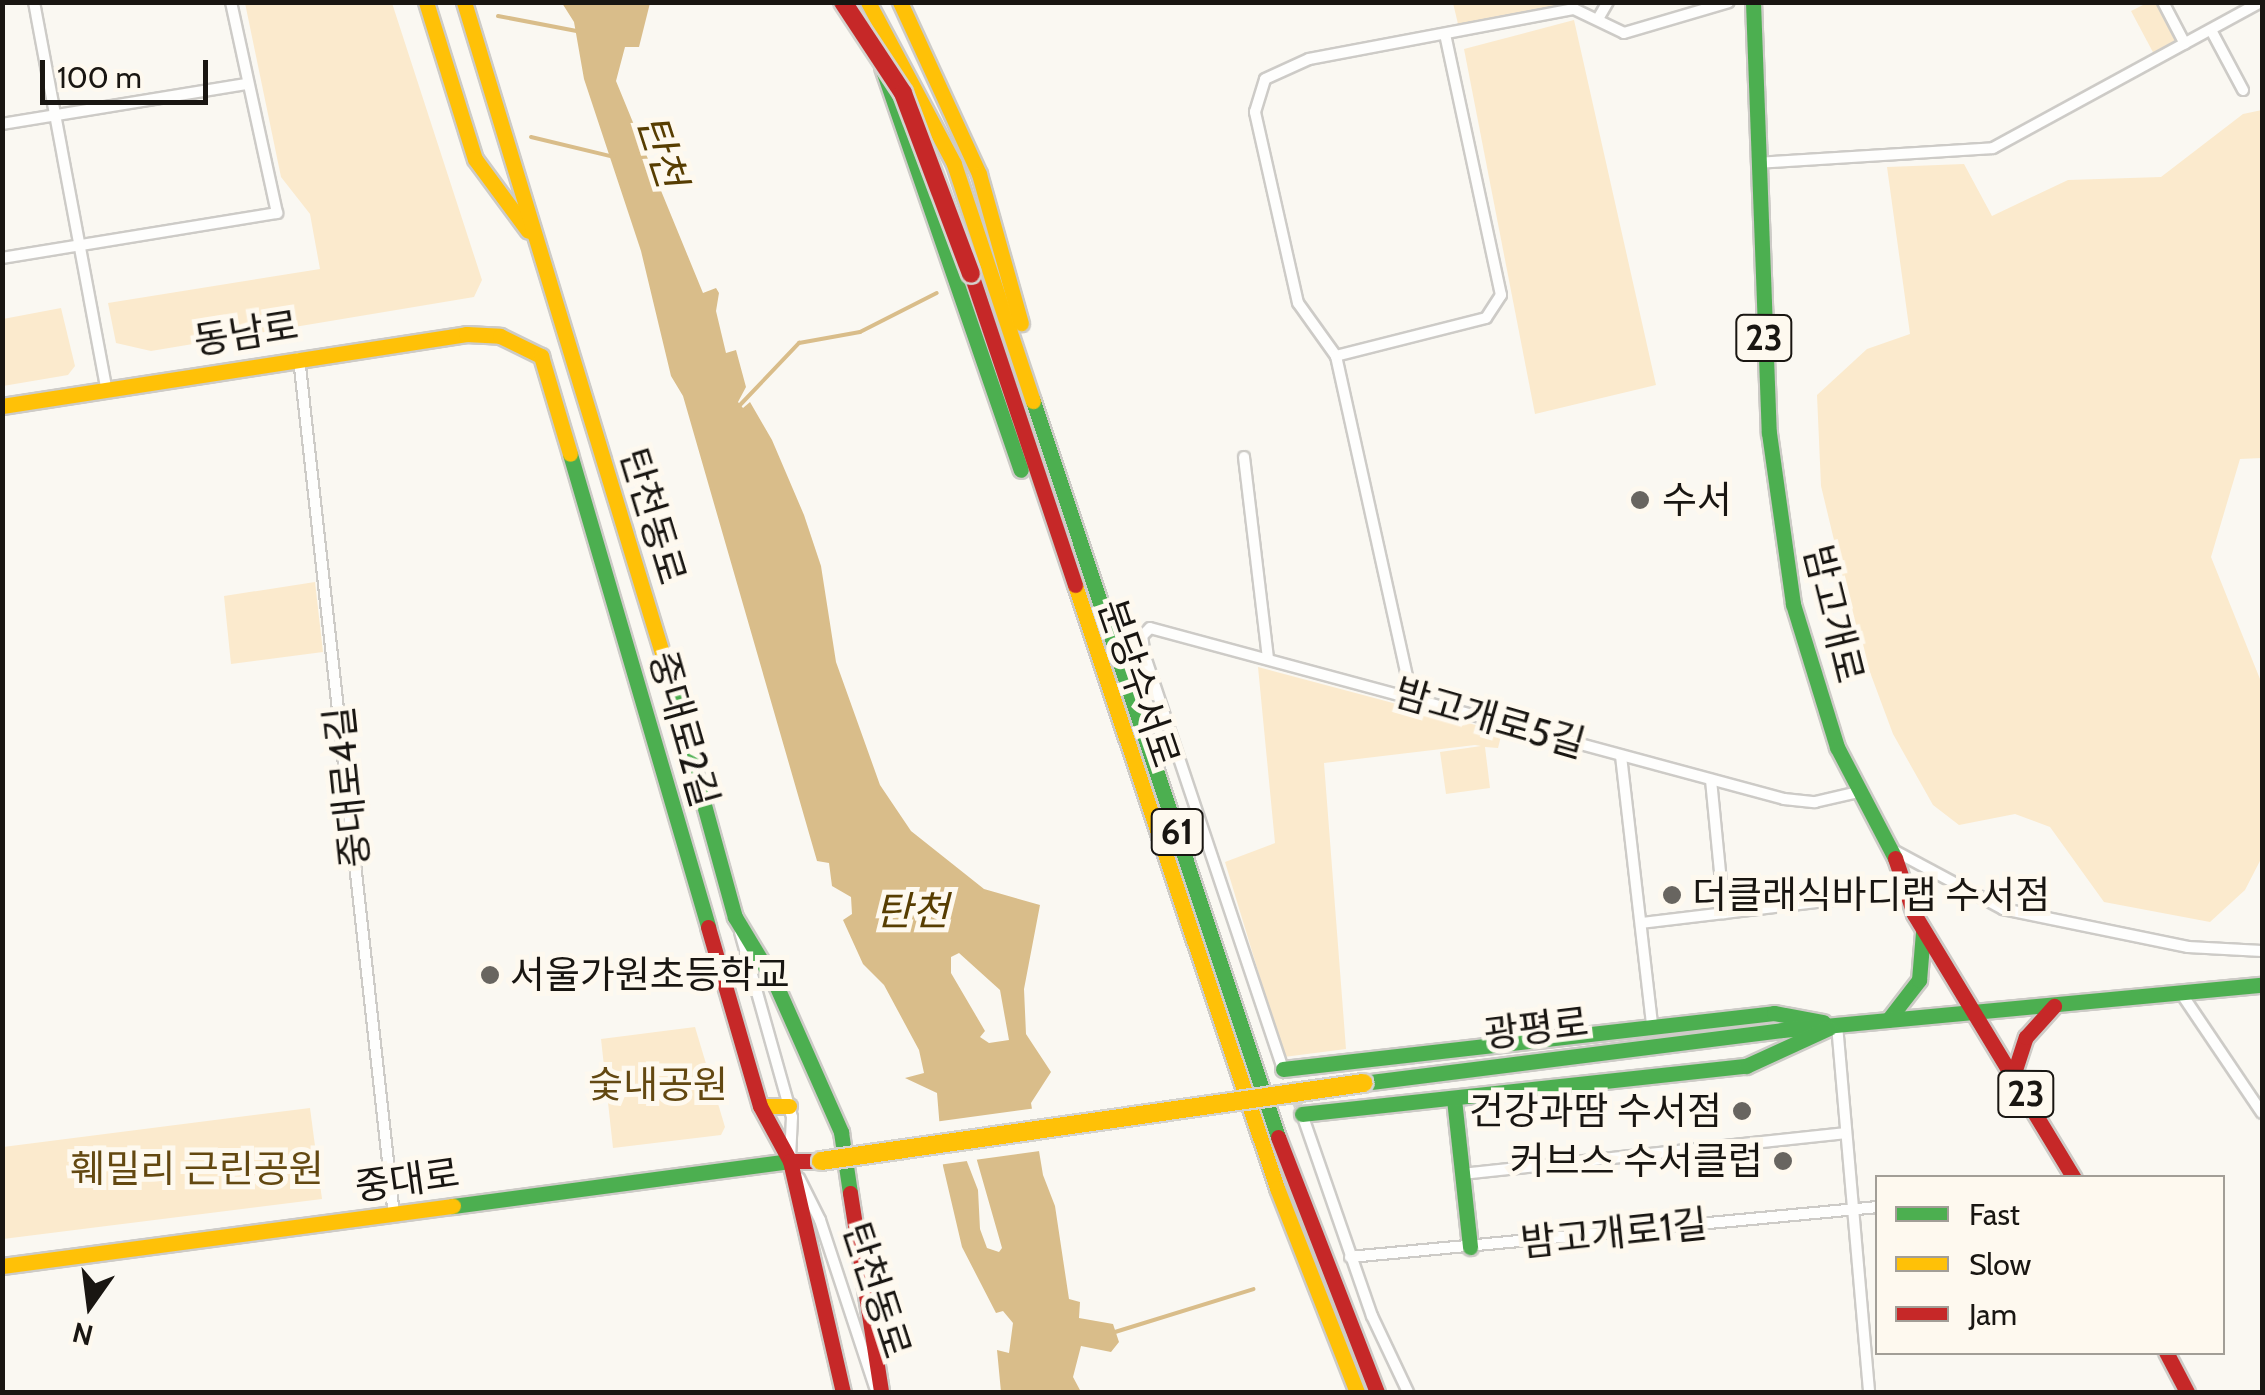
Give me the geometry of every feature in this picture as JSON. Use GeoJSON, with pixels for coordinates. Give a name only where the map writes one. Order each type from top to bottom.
{"type":"FeatureCollection","features":[{"type":"Feature","properties":{"kind":"main road"},"geometry":{"type":"LineString","coordinates":[[426,2],[475,159],[537,242]]}},
{"type":"Feature","properties":{"kind":"main road","name":"탄천동로"},"geometry":{"type":"LineString","coordinates":[[464,2],[686,731],[735,917]]}},
{"type":"Feature","properties":{"kind":"main road","name":"분당수서로"},"geometry":{"type":"LineString","coordinates":[[843,2],[903,93],[971,274],[1066,570],[1277,1188],[1357,1392]]}},
{"type":"Feature","properties":{"kind":"main road"},"geometry":{"type":"LineString","coordinates":[[868,2],[891,94],[1002,422],[1066,570]]}},
{"type":"Feature","properties":{"kind":"main road","name":"분당수서로"},"geometry":{"type":"LineString","coordinates":[[868,2],[929,108],[1000,265],[1038,413],[1308,1228],[1376,1392]]}},
{"type":"Feature","properties":{"kind":"main road"},"geometry":{"type":"LineString","coordinates":[[900,2],[951,104],[1000,265]]}},
{"type":"Feature","properties":{"kind":"main road","name":"밤고개로"},"geometry":{"type":"LineString","coordinates":[[1754,2],[1769,433],[1784,561],[1822,702],[1858,792],[1892,850],[1924,932],[1972,1014],[2014,1072],[2072,1175]]}},
{"type":"Feature","properties":{"kind":"main road","name":"동남로"},"geometry":{"type":"LineString","coordinates":[[2,406],[466,334],[500,336]]}},
{"type":"Feature","properties":{"kind":"main road","name":"중대로2길"},"geometry":{"type":"LineString","coordinates":[[500,336],[528,345],[548,368],[760,1106],[790,1161],[844,1392]]}},
{"type":"Feature","properties":{"kind":"main road"},"geometry":{"type":"LineString","coordinates":[[735,917],[776,985],[841,1132],[879,1392]]}},
{"type":"Feature","properties":{"kind":"main road"},"geometry":{"type":"LineString","coordinates":[[1888,1020],[1919,980],[1924,932]]}},
{"type":"Feature","properties":{"kind":"main road","name":"광평로"},"geometry":{"type":"LineString","coordinates":[[820,1161],[1362,1083],[1837,1024],[2262,986]]}},
{"type":"Feature","properties":{"kind":"main road"},"geometry":{"type":"LineString","coordinates":[[2014,1072],[2026,1037],[2054,1006]]}},
{"type":"Feature","properties":{"kind":"main road"},"geometry":{"type":"LineString","coordinates":[[1282,1069],[1774,1013],[1837,1024]]}},
{"type":"Feature","properties":{"kind":"main road"},"geometry":{"type":"LineString","coordinates":[[1302,1114],[1746,1066],[1837,1024]]}},
{"type":"Feature","properties":{"kind":"main road"},"geometry":{"type":"LineString","coordinates":[[1342,1062],[1328,1075],[1330,1096],[1365,1109]]}},
{"type":"Feature","properties":{"kind":"main road","name":"광평로"},"geometry":{"type":"LineString","coordinates":[[1454,1099],[1470,1247]]}},
{"type":"Feature","properties":{"kind":"main road"},"geometry":{"type":"LineString","coordinates":[[760,1106],[789,1106]]}},
{"type":"Feature","properties":{"kind":"main road","name":"중대로"},"geometry":{"type":"LineString","coordinates":[[2,1266],[790,1161],[820,1161]]}},
{"type":"Feature","properties":{"kind":"main road"},"geometry":{"type":"LineString","coordinates":[[2168,1355],[2187,1392]]}},
{"type":"Feature","properties":{"kind":"street"},"geometry":{"type":"LineString","coordinates":[[34,2],[106,388]]}},
{"type":"Feature","properties":{"kind":"street"},"geometry":{"type":"LineString","coordinates":[[2,258],[277,213],[231,2]]}},
{"type":"Feature","properties":{"kind":"street"},"geometry":{"type":"LineString","coordinates":[[1411,695],[1336,356],[1298,303],[1256,100],[1265,79],[1291,65],[1574,9],[1587,2]]}},
{"type":"Feature","properties":{"kind":"street"},"geometry":{"type":"LineString","coordinates":[[1598,19],[1608,2]]}},
{"type":"Feature","properties":{"kind":"street"},"geometry":{"type":"LineString","coordinates":[[1574,9],[1624,32],[1728,2]]}},
{"type":"Feature","properties":{"kind":"street"},"geometry":{"type":"LineString","coordinates":[[2163,2],[2186,44]]}},
{"type":"Feature","properties":{"kind":"street"},"geometry":{"type":"LineString","coordinates":[[1757,163],[1993,148],[2261,2]]}},
{"type":"Feature","properties":{"kind":"street"},"geometry":{"type":"LineString","coordinates":[[2211,30],[2243,90]]}},
{"type":"Feature","properties":{"kind":"street"},"geometry":{"type":"LineString","coordinates":[[1336,356],[1486,318],[1501,295],[1445,34]]}},
{"type":"Feature","properties":{"kind":"street"},"geometry":{"type":"LineString","coordinates":[[2,124],[246,84]]}},
{"type":"Feature","properties":{"kind":"street","name":"중대로4길"},"geometry":{"type":"LineString","coordinates":[[299,358],[394,1216]]}},
{"type":"Feature","properties":{"kind":"street"},"geometry":{"type":"LineString","coordinates":[[1244,457],[1268,656]]}},
{"type":"Feature","properties":{"kind":"street","name":"밤고개로5길"},"geometry":{"type":"LineString","coordinates":[[1282,1069],[1142,636],[1161,628],[1712,780],[1815,802],[1858,792]]}},
{"type":"Feature","properties":{"kind":"street"},"geometry":{"type":"LineString","coordinates":[[1622,756],[1652,1025]]}},
{"type":"Feature","properties":{"kind":"street"},"geometry":{"type":"LineString","coordinates":[[1712,780],[1724,913]]}},
{"type":"Feature","properties":{"kind":"street"},"geometry":{"type":"LineString","coordinates":[[1892,850],[2003,908],[2188,947],[2262,950]]}},
{"type":"Feature","properties":{"kind":"street"},"geometry":{"type":"LineString","coordinates":[[1640,923],[1832,900]]}},
{"type":"Feature","properties":{"kind":"street","name":"탄천동로"},"geometry":{"type":"LineString","coordinates":[[735,917],[789,1106],[790,1161],[820,1220],[879,1392]]}},
{"type":"Feature","properties":{"kind":"street"},"geometry":{"type":"LineString","coordinates":[[2183,996],[2262,1113]]}},
{"type":"Feature","properties":{"kind":"street"},"geometry":{"type":"LineString","coordinates":[[1837,1024],[1870,1392]]}},
{"type":"Feature","properties":{"kind":"street"},"geometry":{"type":"LineString","coordinates":[[1302,1114],[1350,1258],[1408,1392]]}},
{"type":"Feature","properties":{"kind":"street"},"geometry":{"type":"LineString","coordinates":[[1462,1174],[1844,1133]]}},
{"type":"Feature","properties":{"kind":"street","name":"밤고개로1길"},"geometry":{"type":"LineString","coordinates":[[1350,1258],[1875,1206]]}},
{"type":"Feature","properties":{"kind":"green space"},"geometry":{"type":"Polygon","coordinates":[[[1453,2],[1576,3],[1458,24],[1453,2]]]}},
{"type":"Feature","properties":{"kind":"green space"},"geometry":{"type":"Polygon","coordinates":[[[245,3],[392,3],[482,280],[474,297],[151,351],[116,343],[108,303],[320,269],[310,214],[281,177],[245,3]]]}},
{"type":"Feature","properties":{"kind":"green space"},"geometry":{"type":"Polygon","coordinates":[[[2156,3],[2178,44],[2155,56],[2131,11],[2156,3]]]}},
{"type":"Feature","properties":{"kind":"green space"},"geometry":{"type":"Polygon","coordinates":[[[1574,20],[1656,385],[1535,414],[1464,49],[1574,20]]]}},
{"type":"Feature","properties":{"kind":"green space"},"geometry":{"type":"Polygon","coordinates":[[[2262,110],[2262,458],[2240,459],[2211,557],[2262,684],[2262,857],[2245,890],[2210,922],[2104,902],[2050,827],[2015,814],[1959,825],[1933,805],[1893,734],[1858,640],[1821,486],[1817,395],[1867,349],[1910,334],[1887,167],[1964,164],[1992,216],[2068,180],[2161,177],[2243,114],[2262,110]]]}},
{"type":"Feature","properties":{"kind":"green space"},"geometry":{"type":"Polygon","coordinates":[[[61,308],[75,366],[68,375],[3,386],[3,319],[61,308]]]}},
{"type":"Feature","properties":{"kind":"green space"},"geometry":{"type":"Polygon","coordinates":[[[315,582],[323,652],[231,664],[224,596],[315,582]]]}},
{"type":"Feature","properties":{"kind":"green space"},"geometry":{"type":"Polygon","coordinates":[[[1258,667],[1502,732],[1498,748],[1485,747],[1490,788],[1446,794],[1440,752],[1481,746],[1475,745],[1324,763],[1346,1049],[1284,1057],[1225,862],[1275,843],[1258,667]]]}},
{"type":"Feature","properties":{"kind":"green space","name":"숯내공원"},"geometry":{"type":"Polygon","coordinates":[[[695,1027],[725,1127],[721,1135],[613,1148],[601,1039],[695,1027]]]}},
{"type":"Feature","properties":{"kind":"green space","name":"훼밀리 근린공원"},"geometry":{"type":"Polygon","coordinates":[[[310,1108],[322,1199],[3,1239],[3,1147],[310,1108]]]}},
{"type":"Feature","properties":{"kind":"water","name":"탄천"},"geometry":{"type":"Polygon","coordinates":[[[562,3],[650,3],[639,47],[625,47],[616,81],[703,293],[716,288],[719,293],[716,311],[726,353],[736,350],[746,387],[738,402],[743,408],[750,402],[772,440],[804,515],[821,566],[836,662],[880,785],[911,831],[984,889],[1040,905],[1024,989],[1026,1034],[1051,1072],[1031,1103],[1043,1175],[1055,1206],[1069,1299],[1080,1302],[1079,1318],[1113,1324],[1119,1342],[1111,1352],[1081,1346],[1073,1377],[1081,1392],[1001,1392],[997,1350],[1009,1353],[1013,1323],[1003,1311],[996,1313],[962,1247],[943,1166],[937,1093],[905,1078],[924,1073],[919,1050],[884,985],[863,964],[843,920],[852,914],[851,897],[832,886],[829,863],[817,861],[683,396],[671,376],[641,251],[584,79],[574,22],[562,3]],[[959,953],[951,957],[951,973],[985,1031],[980,1037],[989,1043],[1009,1040],[1000,990],[959,953]],[[976,1157],[966,1159],[978,1190],[980,1229],[987,1248],[999,1252],[1002,1248],[976,1157]]]}},
{"type":"Feature","properties":{"kind":"pier"},"geometry":{"type":"Polygon","coordinates":[[[1037,1108],[1047,1150],[938,1165],[934,1122],[1037,1108]]]}},
{"type":"Feature","properties":{"kind":"waterway"},"geometry":{"type":"LineString","coordinates":[[498,16],[577,31]]}},
{"type":"Feature","properties":{"kind":"waterway"},"geometry":{"type":"LineString","coordinates":[[531,137],[614,157]]}},
{"type":"Feature","properties":{"kind":"waterway"},"geometry":{"type":"LineString","coordinates":[[740,405],[799,343],[860,332],[937,293]]}},
{"type":"Feature","properties":{"kind":"waterway"},"geometry":{"type":"LineString","coordinates":[[1115,1332],[1254,1289]]}},
{"type":"Feature","properties":{"kind":"tunnel"},"geometry":{"type":"LineString","coordinates":[[1283,1069],[1302,1114]]}},
{"type":"Feature","properties":{"kind":"traffic: fast"},"geometry":{"type":"LineString","coordinates":[[1753,2],[1769,433],[1793,604],[1837,747],[1895,858]]}},
{"type":"Feature","properties":{"kind":"traffic: fast"},"geometry":{"type":"LineString","coordinates":[[882,67],[1021,470]]}},
{"type":"Feature","properties":{"kind":"traffic: fast"},"geometry":{"type":"LineString","coordinates":[[1033,401],[1278,1137]]}},
{"type":"Feature","properties":{"kind":"traffic: fast"},"geometry":{"type":"LineString","coordinates":[[570,454],[708,927]]}},
{"type":"Feature","properties":{"kind":"traffic: fast"},"geometry":{"type":"LineString","coordinates":[[663,656],[735,917],[776,985],[841,1132],[850,1193]]}},
{"type":"Feature","properties":{"kind":"traffic: fast"},"geometry":{"type":"LineString","coordinates":[[1888,1020],[1919,980],[1923,932]]}},
{"type":"Feature","properties":{"kind":"traffic: fast"},"geometry":{"type":"LineString","coordinates":[[1363,1083],[1782,1030],[2262,985]]}},
{"type":"Feature","properties":{"kind":"traffic: fast"},"geometry":{"type":"LineString","coordinates":[[1283,1069],[1774,1013],[1823,1022]]}},
{"type":"Feature","properties":{"kind":"traffic: fast"},"geometry":{"type":"LineString","coordinates":[[1302,1114],[1746,1066],[1829,1028]]}},
{"type":"Feature","properties":{"kind":"traffic: fast"},"geometry":{"type":"LineString","coordinates":[[1454,1099],[1470,1247]]}},
{"type":"Feature","properties":{"kind":"traffic: fast"},"geometry":{"type":"LineString","coordinates":[[453,1206],[790,1161]]}},
{"type":"Feature","properties":{"kind":"traffic: slow"},"geometry":{"type":"LineString","coordinates":[[426,2],[475,159],[528,231]]}},
{"type":"Feature","properties":{"kind":"traffic: slow"},"geometry":{"type":"LineString","coordinates":[[464,2],[663,656]]}},
{"type":"Feature","properties":{"kind":"traffic: slow"},"geometry":{"type":"LineString","coordinates":[[868,2],[954,164],[1033,401]]}},
{"type":"Feature","properties":{"kind":"traffic: slow"},"geometry":{"type":"LineString","coordinates":[[900,2],[979,174],[1021,323]]}},
{"type":"Feature","properties":{"kind":"traffic: slow"},"geometry":{"type":"LineString","coordinates":[[2,406],[466,334],[500,336],[541,356],[570,454]]}},
{"type":"Feature","properties":{"kind":"traffic: slow"},"geometry":{"type":"LineString","coordinates":[[1075,585],[1277,1188],[1357,1392]]}},
{"type":"Feature","properties":{"kind":"traffic: slow"},"geometry":{"type":"LineString","coordinates":[[821,1161],[1363,1083]]}},
{"type":"Feature","properties":{"kind":"traffic: slow"},"geometry":{"type":"LineString","coordinates":[[760,1106],[789,1106]]}},
{"type":"Feature","properties":{"kind":"traffic: slow"},"geometry":{"type":"LineString","coordinates":[[2,1266],[453,1206]]}},
{"type":"Feature","properties":{"kind":"traffic: jam"},"geometry":{"type":"LineString","coordinates":[[843,2],[903,93],[971,274]]}},
{"type":"Feature","properties":{"kind":"traffic: jam"},"geometry":{"type":"LineString","coordinates":[[971,274],[1075,585]]}},
{"type":"Feature","properties":{"kind":"traffic: jam"},"geometry":{"type":"LineString","coordinates":[[1895,858],[1914,914],[2072,1175]]}},
{"type":"Feature","properties":{"kind":"traffic: jam"},"geometry":{"type":"LineString","coordinates":[[708,927],[760,1106],[790,1161],[843,1392]]}},
{"type":"Feature","properties":{"kind":"traffic: jam"},"geometry":{"type":"LineString","coordinates":[[2014,1073],[2026,1037],[2054,1006]]}},
{"type":"Feature","properties":{"kind":"traffic: jam"},"geometry":{"type":"LineString","coordinates":[[1278,1137],[1377,1392]]}},
{"type":"Feature","properties":{"kind":"traffic: jam"},"geometry":{"type":"LineString","coordinates":[[790,1161],[821,1161]]}},
{"type":"Feature","properties":{"kind":"traffic: jam"},"geometry":{"type":"LineString","coordinates":[[850,1193],[881,1392]]}},
{"type":"Feature","properties":{"kind":"traffic: jam"},"geometry":{"type":"LineString","coordinates":[[2168,1355],[2187,1392]]}},
{"type":"Feature","properties":{"kind":"place","name":"수서"},"geometry":{"type":"Point","coordinates":[1640,500]}},
{"type":"Feature","properties":{"kind":"place","name":"더클래식바디랩 수서점"},"geometry":{"type":"Point","coordinates":[1672,895]}},
{"type":"Feature","properties":{"kind":"place","name":"서울가원초등학교"},"geometry":{"type":"Point","coordinates":[490,975]}},
{"type":"Feature","properties":{"kind":"place","name":"건강과땀 수서점"},"geometry":{"type":"Point","coordinates":[1742,1111]}},
{"type":"Feature","properties":{"kind":"place","name":"커브스 수서클럽"},"geometry":{"type":"Point","coordinates":[1783,1161]}}]}
